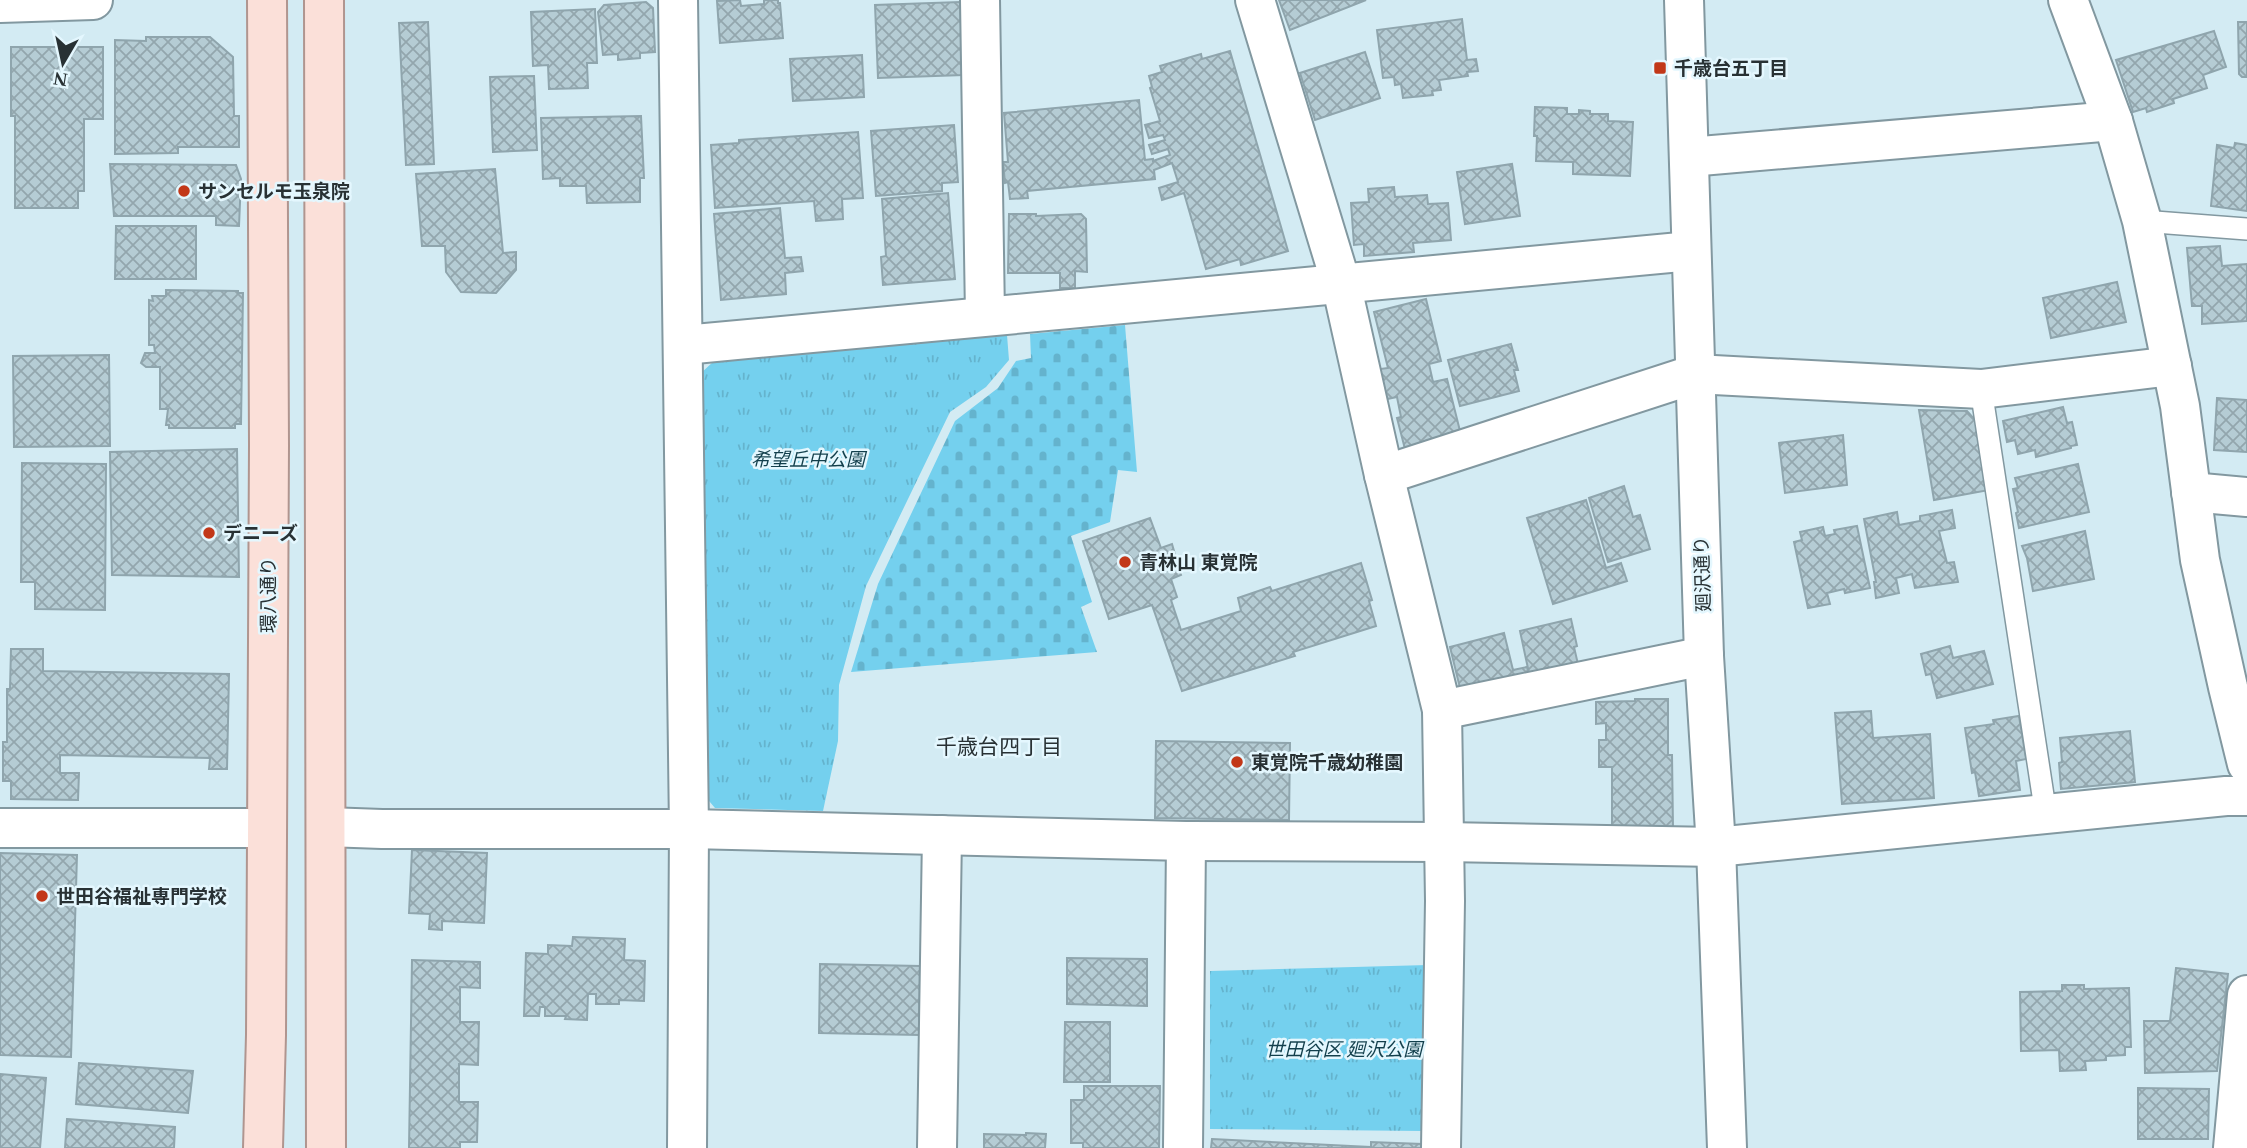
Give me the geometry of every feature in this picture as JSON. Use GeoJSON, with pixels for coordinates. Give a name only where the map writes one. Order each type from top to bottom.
{"type":"FeatureCollection","features":[{"type":"Feature","properties":{"kind":"main road","name":"環八通り"},"geometry":{"type":"LineString","coordinates":[[262,1148],[266,1035],[269,445],[267,0]]}},
{"type":"Feature","properties":{"kind":"main road"},"geometry":{"type":"LineString","coordinates":[[324,0],[326,1148]]}},
{"type":"Feature","properties":{"kind":"street"},"geometry":{"type":"LineString","coordinates":[[0,3],[93,0]]}},
{"type":"Feature","properties":{"kind":"street"},"geometry":{"type":"LineString","coordinates":[[678,0],[689,830],[687,1148]]}},
{"type":"Feature","properties":{"kind":"street"},"geometry":{"type":"LineString","coordinates":[[980,0],[985,316]]}},
{"type":"Feature","properties":{"kind":"street"},"geometry":{"type":"LineString","coordinates":[[1255,0],[1341,283],[1384,475],[1442,710],[1445,842],[1441,1148]]}},
{"type":"Feature","properties":{"kind":"street","name":"廻沢通り"},"geometry":{"type":"LineString","coordinates":[[1684,0],[1704,656],[1716,847],[1727,1148]]}},
{"type":"Feature","properties":{"kind":"street"},"geometry":{"type":"LineString","coordinates":[[2068,0],[2113,121],[2142,221],[2180,406],[2200,560],[2247,764]]}},
{"type":"Feature","properties":{"kind":"street"},"geometry":{"type":"LineString","coordinates":[[1689,158],[2113,121]]}},
{"type":"Feature","properties":{"kind":"street"},"geometry":{"type":"LineString","coordinates":[[684,345],[1691,251]]}},
{"type":"Feature","properties":{"kind":"street"},"geometry":{"type":"LineString","coordinates":[[1384,475],[1695,374],[1981,388],[2172,366]]}},
{"type":"Feature","properties":{"kind":"street"},"geometry":{"type":"LineString","coordinates":[[2191,492],[2247,497]]}},
{"type":"Feature","properties":{"kind":"street"},"geometry":{"type":"LineString","coordinates":[[1442,710],[1704,656]]}},
{"type":"Feature","properties":{"kind":"street"},"geometry":{"type":"LineString","coordinates":[[327,827],[689,830],[1186,841],[1716,847],[2247,796]]}},
{"type":"Feature","properties":{"kind":"street"},"geometry":{"type":"LineString","coordinates":[[0,828],[267,828]]}},
{"type":"Feature","properties":{"kind":"street"},"geometry":{"type":"LineString","coordinates":[[937,1148],[942,835]]}},
{"type":"Feature","properties":{"kind":"street"},"geometry":{"type":"LineString","coordinates":[[1183,1148],[1186,841]]}},
{"type":"Feature","properties":{"kind":"street"},"geometry":{"type":"LineString","coordinates":[[2233,1148],[2247,995]]}},
{"type":"Feature","properties":{"kind":"lane"},"geometry":{"type":"LineString","coordinates":[[2142,221],[2247,229]]}},
{"type":"Feature","properties":{"kind":"lane"},"geometry":{"type":"LineString","coordinates":[[1981,388],[2046,815]]}},
{"type":"Feature","properties":{"kind":"green space"},"geometry":{"type":"Polygon","coordinates":[[[1125,325],[1137,472],[1118,470],[1110,522],[1071,536],[1092,602],[1081,607],[1097,652],[851,672],[878,584],[955,421],[998,388],[1016,361],[1031,358],[1030,334],[1125,325]]]}},
{"type":"Feature","properties":{"kind":"green space","name":"希望丘中公園"},"geometry":{"type":"Polygon","coordinates":[[[1007,335],[1009,360],[986,387],[950,412],[866,586],[839,685],[838,741],[823,811],[715,808],[704,795],[700,374],[714,361],[1007,335]]]}},
{"type":"Feature","properties":{"kind":"green space","name":"世田谷区 廻沢公園"},"geometry":{"type":"Polygon","coordinates":[[[1428,965],[1423,1131],[1210,1129],[1210,971],[1428,965]]]}},
{"type":"Feature","properties":{"kind":"building"},"geometry":{"type":"Polygon","coordinates":[[[740,0],[741,6],[764,4],[764,0],[778,0],[783,38],[720,43],[717,1],[740,0]]]}},
{"type":"Feature","properties":{"kind":"building"},"geometry":{"type":"Polygon","coordinates":[[[1279,0],[1366,0],[1290,30],[1279,0]]]}},
{"type":"Feature","properties":{"kind":"building"},"geometry":{"type":"Polygon","coordinates":[[[646,2],[653,8],[655,52],[640,53],[640,58],[618,60],[618,54],[603,55],[598,12],[604,5],[646,2]]]}},
{"type":"Feature","properties":{"kind":"building"},"geometry":{"type":"Polygon","coordinates":[[[960,2],[963,75],[878,78],[875,5],[960,2]]]}},
{"type":"Feature","properties":{"kind":"building"},"geometry":{"type":"Polygon","coordinates":[[[595,9],[597,63],[587,63],[588,88],[549,89],[548,65],[533,66],[531,12],[595,9]]]}},
{"type":"Feature","properties":{"kind":"building"},"geometry":{"type":"Polygon","coordinates":[[[1462,19],[1467,60],[1476,59],[1478,71],[1467,72],[1468,76],[1439,80],[1441,90],[1432,91],[1433,95],[1403,98],[1401,84],[1395,85],[1394,77],[1383,78],[1377,30],[1462,19]]]}},
{"type":"Feature","properties":{"kind":"building"},"geometry":{"type":"Polygon","coordinates":[[[428,22],[434,164],[406,165],[399,23],[428,22]]]}},
{"type":"Feature","properties":{"kind":"building"},"geometry":{"type":"Polygon","coordinates":[[[2238,22],[2247,22],[2247,77],[2239,74],[2238,22]]]}},
{"type":"Feature","properties":{"kind":"building"},"geometry":{"type":"Polygon","coordinates":[[[2214,31],[2226,67],[2203,75],[2207,88],[2173,99],[2174,103],[2147,112],[2146,108],[2133,112],[2116,60],[2214,31]]]}},
{"type":"Feature","properties":{"kind":"building"},"geometry":{"type":"Polygon","coordinates":[[[146,37],[210,37],[233,57],[234,116],[239,116],[239,147],[178,147],[178,153],[115,154],[115,40],[146,41],[146,37]]]}},
{"type":"Feature","properties":{"kind":"building"},"geometry":{"type":"Polygon","coordinates":[[[11,47],[103,47],[103,119],[84,119],[84,191],[78,191],[78,208],[15,208],[15,116],[11,116],[11,47]]]}},
{"type":"Feature","properties":{"kind":"building"},"geometry":{"type":"Polygon","coordinates":[[[1230,51],[1288,251],[1241,265],[1240,259],[1206,269],[1184,193],[1162,200],[1159,188],[1178,182],[1172,163],[1154,170],[1155,179],[1027,191],[1028,198],[1010,199],[1003,162],[1008,162],[1004,113],[1139,100],[1145,160],[1153,161],[1170,155],[1168,149],[1152,154],[1149,145],[1165,140],[1163,135],[1149,138],[1145,125],[1160,121],[1149,76],[1162,72],[1160,66],[1201,54],[1202,59],[1230,51]]]}},
{"type":"Feature","properties":{"kind":"building"},"geometry":{"type":"Polygon","coordinates":[[[1365,52],[1380,98],[1315,120],[1300,73],[1365,52]]]}},
{"type":"Feature","properties":{"kind":"building"},"geometry":{"type":"Polygon","coordinates":[[[862,55],[864,97],[793,101],[790,59],[862,55]]]}},
{"type":"Feature","properties":{"kind":"building"},"geometry":{"type":"Polygon","coordinates":[[[534,76],[537,150],[493,152],[490,77],[534,76]]]}},
{"type":"Feature","properties":{"kind":"building"},"geometry":{"type":"Polygon","coordinates":[[[1535,107],[1567,108],[1567,114],[1579,114],[1579,110],[1590,111],[1590,114],[1608,114],[1608,121],[1633,122],[1630,176],[1573,174],[1573,162],[1536,161],[1535,107]]]}},
{"type":"Feature","properties":{"kind":"building"},"geometry":{"type":"Polygon","coordinates":[[[641,116],[644,178],[640,178],[640,202],[587,203],[586,186],[560,186],[560,178],[543,179],[541,118],[641,116]]]}},
{"type":"Feature","properties":{"kind":"building"},"geometry":{"type":"Polygon","coordinates":[[[954,125],[958,182],[942,183],[942,191],[876,196],[871,131],[954,125]]]}},
{"type":"Feature","properties":{"kind":"building"},"geometry":{"type":"Polygon","coordinates":[[[858,132],[863,198],[842,199],[843,219],[816,221],[814,201],[715,208],[711,145],[739,143],[739,140],[858,132]]]}},
{"type":"Feature","properties":{"kind":"building"},"geometry":{"type":"Polygon","coordinates":[[[2235,143],[2247,145],[2247,211],[2211,206],[2217,145],[2234,148],[2235,143]]]}},
{"type":"Feature","properties":{"kind":"building"},"geometry":{"type":"Polygon","coordinates":[[[110,164],[236,165],[241,179],[239,226],[216,225],[216,216],[114,216],[110,164]]]}},
{"type":"Feature","properties":{"kind":"building"},"geometry":{"type":"Polygon","coordinates":[[[1512,164],[1520,216],[1465,224],[1457,172],[1512,164]]]}},
{"type":"Feature","properties":{"kind":"building"},"geometry":{"type":"Polygon","coordinates":[[[495,169],[503,253],[516,252],[516,270],[496,293],[461,292],[446,272],[445,246],[422,246],[416,174],[495,169]]]}},
{"type":"Feature","properties":{"kind":"building"},"geometry":{"type":"Polygon","coordinates":[[[1394,187],[1395,197],[1427,195],[1428,204],[1448,203],[1451,240],[1413,243],[1414,252],[1364,256],[1364,244],[1354,245],[1351,203],[1369,202],[1368,189],[1394,187]]]}},
{"type":"Feature","properties":{"kind":"building"},"geometry":{"type":"Polygon","coordinates":[[[948,193],[955,279],[883,285],[881,257],[886,256],[882,199],[948,193]]]}},
{"type":"Feature","properties":{"kind":"building"},"geometry":{"type":"Polygon","coordinates":[[[780,208],[785,258],[801,257],[803,271],[785,273],[786,294],[721,300],[714,214],[780,208]]]}},
{"type":"Feature","properties":{"kind":"building"},"geometry":{"type":"Polygon","coordinates":[[[1009,214],[1081,214],[1086,219],[1087,272],[1075,271],[1075,288],[1060,288],[1060,273],[1008,273],[1009,214]]]}},
{"type":"Feature","properties":{"kind":"building"},"geometry":{"type":"Polygon","coordinates":[[[116,226],[196,226],[196,279],[115,279],[116,226]]]}},
{"type":"Feature","properties":{"kind":"building"},"geometry":{"type":"Polygon","coordinates":[[[2220,246],[2222,266],[2247,264],[2247,321],[2202,324],[2202,306],[2192,306],[2187,248],[2220,246]]]}},
{"type":"Feature","properties":{"kind":"building"},"geometry":{"type":"Polygon","coordinates":[[[2117,282],[2126,322],[2051,338],[2043,298],[2117,282]]]}},
{"type":"Feature","properties":{"kind":"building"},"geometry":{"type":"Polygon","coordinates":[[[166,290],[243,293],[241,424],[235,424],[235,428],[169,428],[169,425],[166,425],[168,409],[160,409],[160,367],[146,367],[141,363],[145,353],[155,353],[154,345],[149,345],[149,300],[153,301],[152,296],[166,296],[166,290]]]}},
{"type":"Feature","properties":{"kind":"building"},"geometry":{"type":"Polygon","coordinates":[[[1426,299],[1441,361],[1429,364],[1433,382],[1447,379],[1461,435],[1405,449],[1397,418],[1401,417],[1397,397],[1387,399],[1380,369],[1388,368],[1374,312],[1426,299]]]}},
{"type":"Feature","properties":{"kind":"building"},"geometry":{"type":"Polygon","coordinates":[[[1511,344],[1518,370],[1514,370],[1519,391],[1460,406],[1448,360],[1511,344]]]}},
{"type":"Feature","properties":{"kind":"building"},"geometry":{"type":"Polygon","coordinates":[[[109,355],[110,446],[14,447],[13,356],[109,355]]]}},
{"type":"Feature","properties":{"kind":"building"},"geometry":{"type":"Polygon","coordinates":[[[2217,398],[2247,400],[2247,452],[2214,450],[2217,398]]]}},
{"type":"Feature","properties":{"kind":"building"},"geometry":{"type":"Polygon","coordinates":[[[2063,407],[2067,423],[2072,422],[2077,445],[2036,457],[2035,450],[2018,454],[2015,440],[2007,442],[2003,421],[2063,407]]]}},
{"type":"Feature","properties":{"kind":"building"},"geometry":{"type":"Polygon","coordinates":[[[1919,410],[1967,411],[1976,421],[1989,490],[1934,500],[1919,410]]]}},
{"type":"Feature","properties":{"kind":"building"},"geometry":{"type":"Polygon","coordinates":[[[1843,435],[1847,485],[1785,493],[1779,443],[1843,435]]]}},
{"type":"Feature","properties":{"kind":"building"},"geometry":{"type":"Polygon","coordinates":[[[237,449],[239,577],[112,575],[110,452],[237,449]]]}},
{"type":"Feature","properties":{"kind":"building"},"geometry":{"type":"Polygon","coordinates":[[[22,463],[106,464],[105,610],[35,609],[35,582],[21,582],[22,463]]]}},
{"type":"Feature","properties":{"kind":"building"},"geometry":{"type":"Polygon","coordinates":[[[2078,464],[2089,512],[2019,528],[2013,489],[2018,488],[2015,478],[2078,464]]]}},
{"type":"Feature","properties":{"kind":"building"},"geometry":{"type":"Polygon","coordinates":[[[1624,486],[1633,517],[1640,515],[1650,549],[1608,562],[1589,498],[1624,486]]]}},
{"type":"Feature","properties":{"kind":"building"},"geometry":{"type":"Polygon","coordinates":[[[1586,500],[1606,568],[1621,563],[1627,581],[1553,604],[1527,518],[1586,500]]]}},
{"type":"Feature","properties":{"kind":"building"},"geometry":{"type":"Polygon","coordinates":[[[1952,510],[1955,528],[1939,531],[1947,563],[1954,562],[1958,582],[1915,588],[1912,574],[1896,578],[1899,593],[1876,598],[1876,582],[1864,519],[1897,512],[1899,525],[1920,521],[1920,516],[1952,510]]]}},
{"type":"Feature","properties":{"kind":"building"},"geometry":{"type":"Polygon","coordinates":[[[1150,518],[1161,548],[1172,544],[1181,575],[1171,579],[1177,597],[1171,600],[1181,630],[1241,611],[1238,598],[1270,587],[1272,591],[1361,563],[1372,600],[1369,601],[1376,626],[1293,652],[1295,656],[1182,691],[1152,605],[1109,619],[1083,541],[1150,518]]]}},
{"type":"Feature","properties":{"kind":"building"},"geometry":{"type":"Polygon","coordinates":[[[1857,526],[1870,588],[1827,593],[1830,604],[1808,608],[1794,542],[1802,540],[1800,532],[1823,527],[1825,536],[1835,534],[1834,530],[1857,526]]]}},
{"type":"Feature","properties":{"kind":"building"},"geometry":{"type":"Polygon","coordinates":[[[2085,531],[2094,579],[2033,591],[2022,546],[2085,531]]]}},
{"type":"Feature","properties":{"kind":"building"},"geometry":{"type":"Polygon","coordinates":[[[1571,619],[1580,673],[1530,678],[1520,631],[1571,619]]]}},
{"type":"Feature","properties":{"kind":"building"},"geometry":{"type":"Polygon","coordinates":[[[1504,633],[1513,670],[1527,667],[1532,685],[1508,688],[1506,677],[1460,688],[1450,647],[1504,633]]]}},
{"type":"Feature","properties":{"kind":"building"},"geometry":{"type":"Polygon","coordinates":[[[1950,646],[1953,658],[1984,651],[1993,684],[1937,698],[1931,674],[1926,675],[1921,654],[1950,646]]]}},
{"type":"Feature","properties":{"kind":"building"},"geometry":{"type":"Polygon","coordinates":[[[11,649],[43,649],[43,671],[229,674],[227,769],[209,769],[210,758],[60,755],[60,773],[79,773],[78,800],[11,799],[11,781],[3,781],[3,742],[7,742],[7,689],[10,689],[11,649]]]}},
{"type":"Feature","properties":{"kind":"building"},"geometry":{"type":"Polygon","coordinates":[[[1668,699],[1668,755],[1672,755],[1673,827],[1612,827],[1612,767],[1599,767],[1599,740],[1606,740],[1606,723],[1596,724],[1596,702],[1668,699]]]}},
{"type":"Feature","properties":{"kind":"building"},"geometry":{"type":"Polygon","coordinates":[[[1871,711],[1873,738],[1930,734],[1934,798],[1842,804],[1835,713],[1871,711]]]}},
{"type":"Feature","properties":{"kind":"building"},"geometry":{"type":"Polygon","coordinates":[[[2019,716],[2026,759],[2016,761],[2020,790],[1979,796],[1975,772],[1972,773],[1965,728],[1994,724],[1993,720],[2019,716]]]}},
{"type":"Feature","properties":{"kind":"building"},"geometry":{"type":"Polygon","coordinates":[[[2130,731],[2135,782],[2061,789],[2060,738],[2130,731]]]}},
{"type":"Feature","properties":{"kind":"building"},"geometry":{"type":"Polygon","coordinates":[[[1156,741],[1290,743],[1289,820],[1155,818],[1156,741]]]}},
{"type":"Feature","properties":{"kind":"building"},"geometry":{"type":"Polygon","coordinates":[[[412,850],[487,853],[484,923],[442,921],[442,930],[429,929],[430,914],[409,913],[412,850]]]}},
{"type":"Feature","properties":{"kind":"building"},"geometry":{"type":"Polygon","coordinates":[[[0,853],[77,855],[71,1057],[0,1055],[0,853]]]}},
{"type":"Feature","properties":{"kind":"building"},"geometry":{"type":"Polygon","coordinates":[[[573,937],[625,939],[624,960],[645,961],[644,1001],[619,1000],[619,1004],[596,1004],[596,994],[588,994],[587,1020],[545,1016],[545,1007],[540,1007],[539,1016],[524,1016],[526,953],[548,954],[548,945],[572,946],[573,937]]]}},
{"type":"Feature","properties":{"kind":"building"},"geometry":{"type":"Polygon","coordinates":[[[1067,958],[1147,959],[1147,1006],[1067,1004],[1067,958]]]}},
{"type":"Feature","properties":{"kind":"building"},"geometry":{"type":"Polygon","coordinates":[[[412,960],[480,962],[480,988],[460,987],[460,1022],[479,1022],[478,1065],[459,1064],[459,1102],[478,1102],[477,1142],[460,1142],[460,1148],[409,1148],[412,960]]]}},
{"type":"Feature","properties":{"kind":"building"},"geometry":{"type":"Polygon","coordinates":[[[820,964],[920,966],[919,1035],[819,1033],[820,964]]]}},
{"type":"Feature","properties":{"kind":"building"},"geometry":{"type":"Polygon","coordinates":[[[2176,968],[2228,974],[2217,1071],[2145,1073],[2144,1021],[2170,1021],[2176,968]]]}},
{"type":"Feature","properties":{"kind":"building"},"geometry":{"type":"Polygon","coordinates":[[[2062,985],[2084,985],[2084,989],[2129,988],[2131,1047],[2125,1047],[2125,1055],[2106,1056],[2106,1060],[2085,1061],[2086,1070],[2060,1071],[2059,1050],[2021,1051],[2020,992],[2062,991],[2062,985]]]}},
{"type":"Feature","properties":{"kind":"building"},"geometry":{"type":"Polygon","coordinates":[[[1065,1022],[1110,1022],[1110,1082],[1064,1082],[1065,1022]]]}},
{"type":"Feature","properties":{"kind":"building"},"geometry":{"type":"Polygon","coordinates":[[[79,1063],[193,1071],[188,1113],[76,1104],[79,1063]]]}},
{"type":"Feature","properties":{"kind":"building"},"geometry":{"type":"Polygon","coordinates":[[[0,1074],[46,1078],[40,1148],[0,1148],[0,1074]]]}},
{"type":"Feature","properties":{"kind":"building"},"geometry":{"type":"Polygon","coordinates":[[[1084,1086],[1160,1086],[1159,1148],[1083,1148],[1083,1143],[1071,1143],[1071,1100],[1084,1100],[1084,1086]]]}},
{"type":"Feature","properties":{"kind":"building"},"geometry":{"type":"Polygon","coordinates":[[[2138,1088],[2209,1089],[2208,1139],[2138,1139],[2138,1088]]]}},
{"type":"Feature","properties":{"kind":"building"},"geometry":{"type":"Polygon","coordinates":[[[67,1119],[175,1127],[174,1148],[65,1148],[67,1119]]]}},
{"type":"Feature","properties":{"kind":"building"},"geometry":{"type":"Polygon","coordinates":[[[984,1134],[1046,1134],[1045,1148],[984,1148],[984,1134]]]}},
{"type":"Feature","properties":{"kind":"building"},"geometry":{"type":"Polygon","coordinates":[[[1212,1139],[1371,1147],[1371,1142],[1422,1144],[1422,1148],[1211,1148],[1212,1139]]]}},
{"type":"Feature","properties":{"kind":"place","name":"千歳台五丁目"},"geometry":{"type":"Point","coordinates":[1660,68]}},
{"type":"Feature","properties":{"kind":"place","name":"サンセルモ玉泉院"},"geometry":{"type":"Point","coordinates":[184,191]}},
{"type":"Feature","properties":{"kind":"place","name":"デニーズ"},"geometry":{"type":"Point","coordinates":[209,533]}},
{"type":"Feature","properties":{"kind":"place","name":"青林山 東覚院"},"geometry":{"type":"Point","coordinates":[1125,562]}},
{"type":"Feature","properties":{"kind":"place","name":"東覚院千歳幼稚園"},"geometry":{"type":"Point","coordinates":[1237,762]}},
{"type":"Feature","properties":{"kind":"place","name":"世田谷福祉専門学校"},"geometry":{"type":"Point","coordinates":[42,896]}},
{"type":"Feature","properties":{"kind":"district","name":"千歳台四丁目"},"geometry":{"type":"Point","coordinates":[999,747]}}]}
